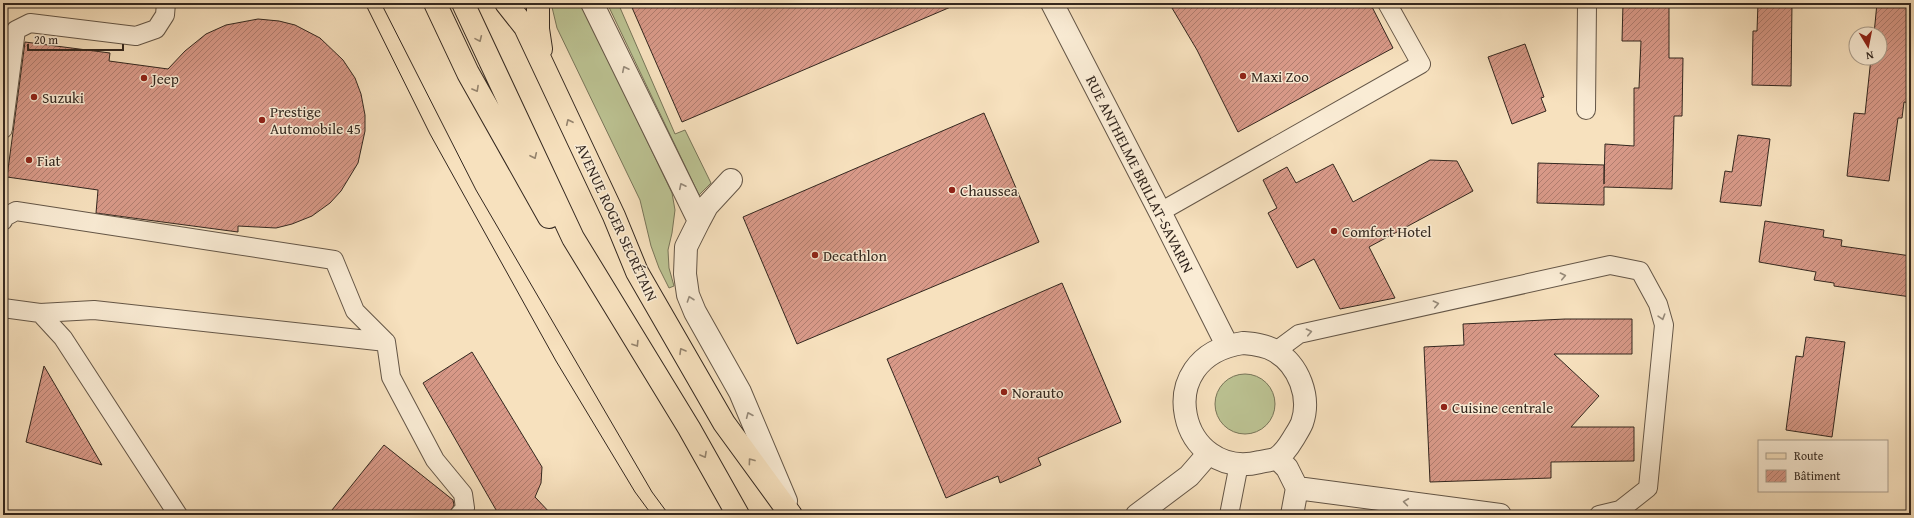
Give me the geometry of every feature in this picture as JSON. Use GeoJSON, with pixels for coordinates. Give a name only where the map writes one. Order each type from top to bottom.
{"type":"FeatureCollection","features":[{"type":"Feature","properties":{"kind":"main road"},"geometry":{"type":"LineString","coordinates":[[435,3],[468,74],[571,256],[624,325]]}},
{"type":"Feature","properties":{"kind":"main road"},"geometry":{"type":"LineString","coordinates":[[463,3],[573,238],[624,325],[689,428],[738,515]]}},
{"type":"Feature","properties":{"kind":"main road","name":"AVENUE ROGER SECRÉTAIN"},"geometry":{"type":"LineString","coordinates":[[506,3],[525,27],[614,216],[637,272],[724,423],[791,515]]}},
{"type":"Feature","properties":{"kind":"main road"},"geometry":{"type":"LineString","coordinates":[[538,3],[538,29],[543,66]]}},
{"type":"Feature","properties":{"kind":"street"},"geometry":{"type":"LineString","coordinates":[[592,3],[699,221]]}},
{"type":"Feature","properties":{"kind":"street","name":"RUE ANTHELME BRILLAT-SAVARIN"},"geometry":{"type":"LineString","coordinates":[[1052,3],[1160,212],[1227,346]]}},
{"type":"Feature","properties":{"kind":"street","name":"AVENUE ROGER SECRÉTAIN"},"geometry":{"type":"LineString","coordinates":[[731,180],[707,206],[686,247],[685,274],[688,295],[695,312],[740,392],[791,515]]}},
{"type":"Feature","properties":{"kind":"street"},"geometry":{"type":"LineString","coordinates":[[1243,343],[1260,345],[1276,351],[1291,365],[1295,371],[1301,382],[1305,403],[1302,423],[1292,441],[1277,458],[1255,463],[1239,464],[1223,460],[1209,452],[1195,439],[1187,422],[1184,403],[1187,384],[1196,367],[1210,354],[1227,346],[1243,343]]}},
{"type":"Feature","properties":{"kind":"street"},"geometry":{"type":"LineString","coordinates":[[1137,515],[1189,476],[1209,452]]}},
{"type":"Feature","properties":{"kind":"street"},"geometry":{"type":"LineString","coordinates":[[1277,458],[1287,468],[1297,488],[1292,515]]}},
{"type":"Feature","properties":{"kind":"street"},"geometry":{"type":"LineString","coordinates":[[1297,488],[1500,515]]}},
{"type":"Feature","properties":{"kind":"lane"},"geometry":{"type":"LineString","coordinates":[[3,129],[16,30],[30,23],[136,36],[156,29],[165,15],[166,3]]}},
{"type":"Feature","properties":{"kind":"lane"},"geometry":{"type":"LineString","coordinates":[[521,3],[525,27]]}},
{"type":"Feature","properties":{"kind":"lane"},"geometry":{"type":"LineString","coordinates":[[1160,212],[1421,64],[1387,3]]}},
{"type":"Feature","properties":{"kind":"lane"},"geometry":{"type":"LineString","coordinates":[[1586,110],[1587,3]]}},
{"type":"Feature","properties":{"kind":"lane"},"geometry":{"type":"LineString","coordinates":[[5,212],[16,211],[334,260],[356,311],[386,342],[391,377],[435,460],[463,494],[465,508],[459,515]]}},
{"type":"Feature","properties":{"kind":"lane"},"geometry":{"type":"LineString","coordinates":[[1276,351],[1299,334],[1610,266],[1640,271],[1658,304],[1664,325],[1648,488],[1620,510],[1599,515]]}},
{"type":"Feature","properties":{"kind":"lane"},"geometry":{"type":"LineString","coordinates":[[3,308],[40,313],[94,310],[386,342]]}},
{"type":"Feature","properties":{"kind":"lane"},"geometry":{"type":"LineString","coordinates":[[40,313],[63,338],[178,515]]}},
{"type":"Feature","properties":{"kind":"lane"},"geometry":{"type":"LineString","coordinates":[[1229,515],[1239,464]]}},
{"type":"Feature","properties":{"kind":"green space"},"geometry":{"type":"Polygon","coordinates":[[[551,3],[581,3],[672,193],[675,210],[668,250],[669,268],[674,286],[669,288],[659,268],[651,246],[640,200],[557,28],[551,3]]]}},
{"type":"Feature","properties":{"kind":"green space"},"geometry":{"type":"Polygon","coordinates":[[[607,3],[618,3],[675,134],[685,130],[711,183],[699,195],[607,3]]]}},
{"type":"Feature","properties":{"kind":"green space"},"geometry":{"type":"Polygon","coordinates":[[[1245,374],[1262,379],[1270,387],[1275,404],[1270,421],[1262,429],[1245,434],[1228,429],[1220,421],[1215,404],[1220,387],[1228,379],[1245,374]]]}},
{"type":"Feature","properties":{"kind":"building"},"geometry":{"type":"Polygon","coordinates":[[[630,3],[960,3],[682,122],[630,3]]]}},
{"type":"Feature","properties":{"kind":"building"},"geometry":{"type":"Polygon","coordinates":[[[1169,3],[1370,3],[1393,48],[1238,132],[1197,50],[1169,3]]]}},
{"type":"Feature","properties":{"kind":"building"},"geometry":{"type":"Polygon","coordinates":[[[1623,3],[1669,3],[1669,58],[1683,58],[1682,116],[1674,116],[1672,189],[1604,187],[1604,205],[1537,203],[1538,163],[1604,165],[1604,184],[1605,144],[1634,146],[1634,88],[1639,88],[1641,41],[1622,41],[1623,3]]]}},
{"type":"Feature","properties":{"kind":"building"},"geometry":{"type":"Polygon","coordinates":[[[1758,3],[1792,3],[1791,86],[1752,85],[1753,31],[1757,31],[1758,3]]]}},
{"type":"Feature","properties":{"kind":"building"},"geometry":{"type":"Polygon","coordinates":[[[1877,3],[1911,3],[1911,103],[1904,102],[1902,118],[1898,118],[1889,181],[1847,176],[1854,113],[1865,114],[1870,66],[1888,66],[1888,26],[1875,26],[1877,3]]]}},
{"type":"Feature","properties":{"kind":"building"},"geometry":{"type":"Polygon","coordinates":[[[258,19],[279,21],[295,25],[320,38],[343,60],[355,78],[361,94],[365,115],[365,131],[358,163],[341,191],[330,203],[312,216],[292,224],[276,228],[238,226],[238,232],[96,213],[98,190],[7,177],[25,42],[110,53],[109,61],[168,69],[185,51],[206,34],[226,25],[258,19]]]}},
{"type":"Feature","properties":{"kind":"building"},"geometry":{"type":"Polygon","coordinates":[[[1525,44],[1544,97],[1541,98],[1546,111],[1512,124],[1488,57],[1525,44]]]}},
{"type":"Feature","properties":{"kind":"building"},"geometry":{"type":"Polygon","coordinates":[[[984,113],[1039,242],[797,344],[743,217],[984,113]]]}},
{"type":"Feature","properties":{"kind":"building"},"geometry":{"type":"Polygon","coordinates":[[[1738,135],[1770,139],[1761,206],[1720,202],[1725,171],[1732,172],[1738,135]]]}},
{"type":"Feature","properties":{"kind":"building"},"geometry":{"type":"Polygon","coordinates":[[[1430,160],[1457,161],[1473,191],[1369,247],[1395,298],[1340,309],[1314,259],[1297,268],[1268,213],[1277,208],[1263,180],[1287,167],[1296,183],[1333,164],[1353,202],[1430,160]]]}},
{"type":"Feature","properties":{"kind":"building"},"geometry":{"type":"Polygon","coordinates":[[[1765,221],[1824,230],[1823,237],[1842,240],[1841,246],[1911,256],[1911,297],[1834,286],[1834,283],[1814,280],[1816,272],[1759,262],[1765,221]]]}},
{"type":"Feature","properties":{"kind":"building"},"geometry":{"type":"Polygon","coordinates":[[[1062,283],[1121,422],[1038,458],[1041,465],[1000,483],[998,476],[946,498],[887,359],[1062,283]]]}},
{"type":"Feature","properties":{"kind":"building"},"geometry":{"type":"Polygon","coordinates":[[[1565,319],[1632,319],[1632,354],[1554,354],[1599,396],[1571,427],[1634,427],[1634,461],[1551,462],[1551,478],[1430,482],[1424,347],[1464,345],[1463,324],[1565,319]]]}},
{"type":"Feature","properties":{"kind":"building"},"geometry":{"type":"Polygon","coordinates":[[[1806,337],[1845,342],[1832,437],[1786,430],[1796,356],[1803,357],[1806,337]]]}},
{"type":"Feature","properties":{"kind":"building"},"geometry":{"type":"Polygon","coordinates":[[[472,352],[542,467],[541,483],[535,497],[552,515],[499,515],[423,383],[472,352]]]}},
{"type":"Feature","properties":{"kind":"building"},"geometry":{"type":"Polygon","coordinates":[[[44,366],[102,465],[26,442],[44,366]]]}},
{"type":"Feature","properties":{"kind":"building"},"geometry":{"type":"Polygon","coordinates":[[[384,445],[453,500],[454,505],[449,515],[328,515],[384,445]]]}},
{"type":"Feature","properties":{"kind":"tram line"},"geometry":{"type":"LineString","coordinates":[[365,3],[430,134],[556,361],[635,492],[652,515]]}},
{"type":"Feature","properties":{"kind":"tram line"},"geometry":{"type":"LineString","coordinates":[[381,3],[476,190],[652,492],[669,515]]}},
{"type":"Feature","properties":{"kind":"place","name":"Maxi Zoo"},"geometry":{"type":"Point","coordinates":[1243,76]}},
{"type":"Feature","properties":{"kind":"place","name":"Jeep"},"geometry":{"type":"Point","coordinates":[144,78]}},
{"type":"Feature","properties":{"kind":"place","name":"Suzuki"},"geometry":{"type":"Point","coordinates":[34,97]}},
{"type":"Feature","properties":{"kind":"place","name":"Prestige Automobile 45"},"geometry":{"type":"Point","coordinates":[262,120]}},
{"type":"Feature","properties":{"kind":"place","name":"Fiat"},"geometry":{"type":"Point","coordinates":[29,160]}},
{"type":"Feature","properties":{"kind":"place","name":"Chaussea"},"geometry":{"type":"Point","coordinates":[952,190]}},
{"type":"Feature","properties":{"kind":"place","name":"Comfort Hotel"},"geometry":{"type":"Point","coordinates":[1334,231]}},
{"type":"Feature","properties":{"kind":"place","name":"Decathlon"},"geometry":{"type":"Point","coordinates":[815,255]}},
{"type":"Feature","properties":{"kind":"place","name":"Norauto"},"geometry":{"type":"Point","coordinates":[1004,392]}},
{"type":"Feature","properties":{"kind":"place","name":"Cuisine centrale"},"geometry":{"type":"Point","coordinates":[1444,407]}}]}
